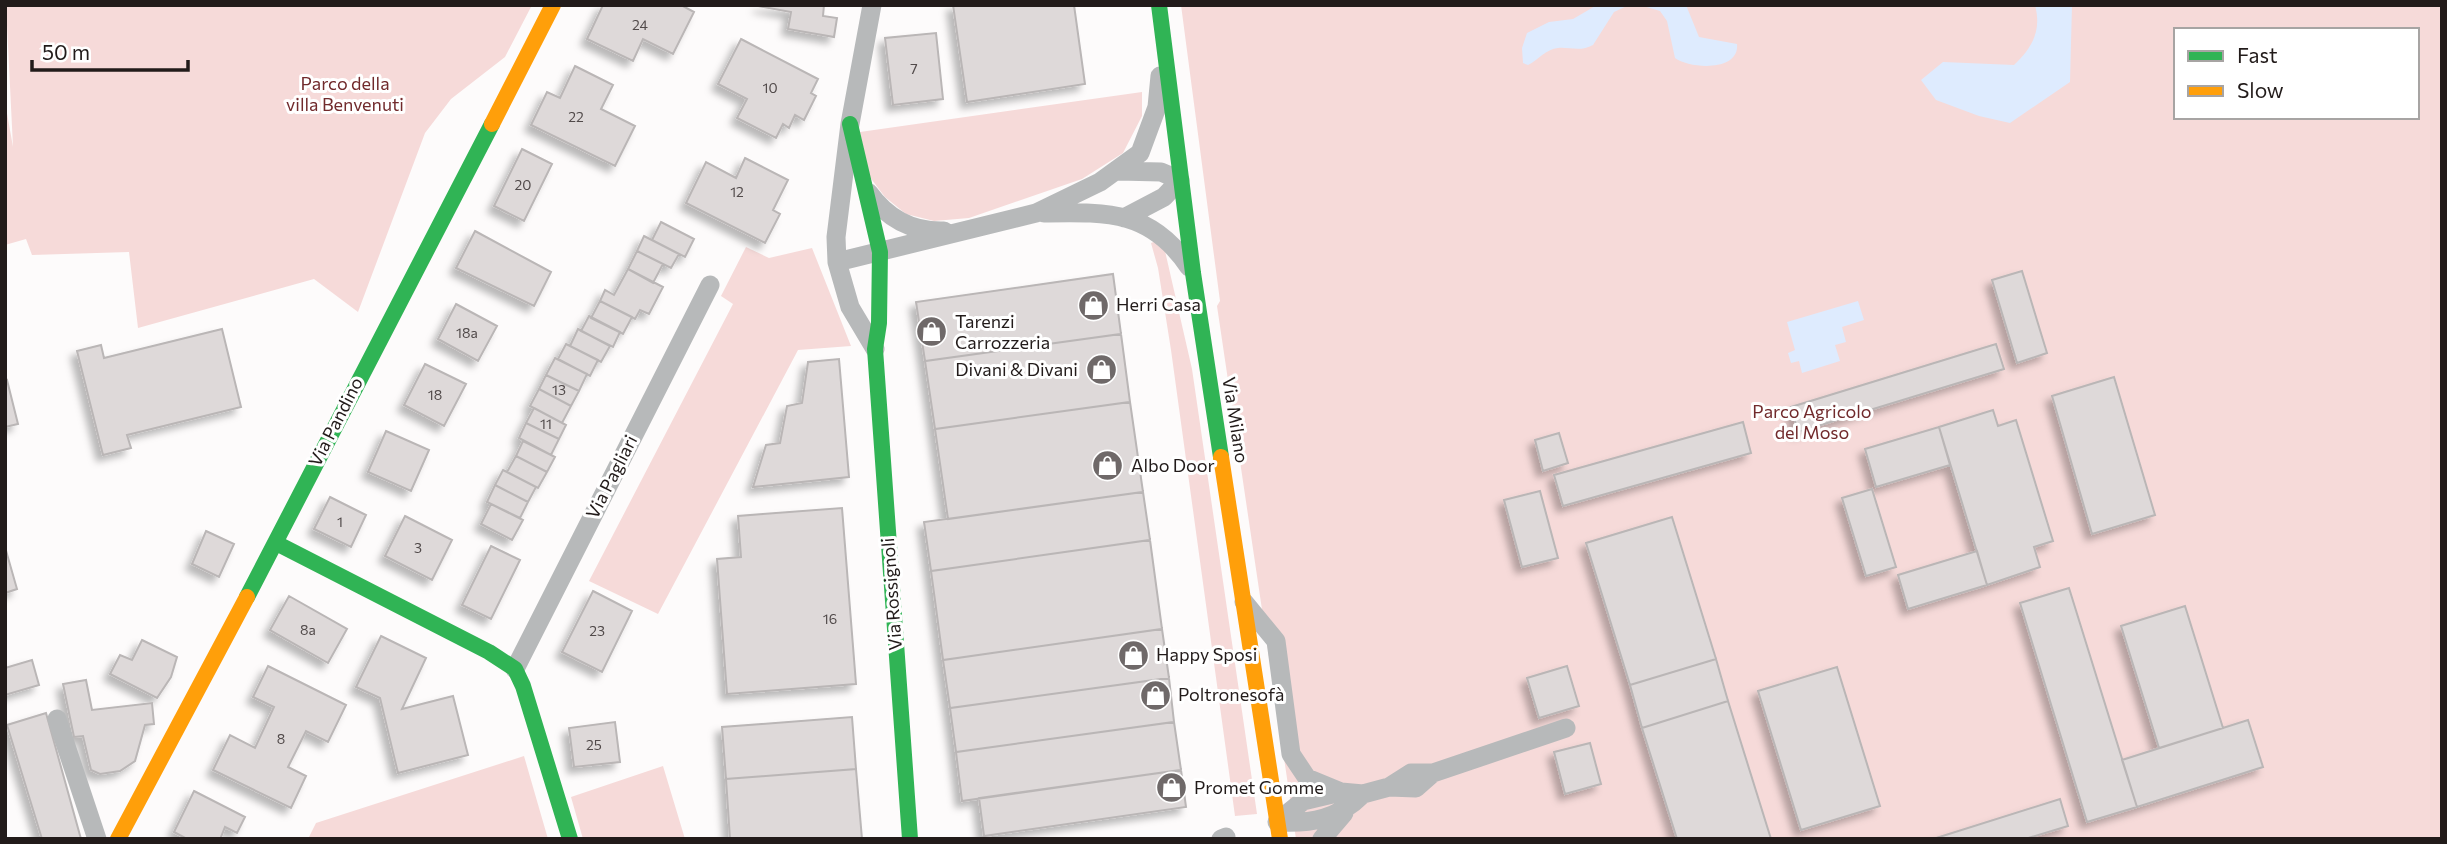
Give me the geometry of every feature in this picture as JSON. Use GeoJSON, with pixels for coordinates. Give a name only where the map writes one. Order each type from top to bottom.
{"type":"FeatureCollection","features":[{"type":"Feature","properties":{"kind":"street","name":"Via Pandino"},"geometry":{"type":"LineString","coordinates":[[118,839],[276,543],[553,5]]}},
{"type":"Feature","properties":{"kind":"street","name":"Via Rossignoli"},"geometry":{"type":"LineString","coordinates":[[872,5],[838,198],[838,262],[850,307],[874,349]]}},
{"type":"Feature","properties":{"kind":"street","name":"Via Milano"},"geometry":{"type":"LineString","coordinates":[[1159,5],[1193,273],[1278,830]]}},
{"type":"Feature","properties":{"kind":"street","name":"Via Rossignoli"},"geometry":{"type":"LineString","coordinates":[[880,252],[1036,213],[1118,171],[1140,153],[1157,107],[1163,45]]}},
{"type":"Feature","properties":{"kind":"street","name":"Via Rossignoli"},"geometry":{"type":"LineString","coordinates":[[850,124],[880,252],[879,323],[874,349],[910,839]]}},
{"type":"Feature","properties":{"kind":"street","name":"Via Rossignoli"},"geometry":{"type":"LineString","coordinates":[[1118,171],[1161,172],[1180,180]]}},
{"type":"Feature","properties":{"kind":"street"},"geometry":{"type":"LineString","coordinates":[[1124,218],[1164,197],[1180,180]]}},
{"type":"Feature","properties":{"kind":"street","name":"Via Rossignoli"},"geometry":{"type":"LineString","coordinates":[[863,186],[880,209],[900,223],[932,231],[969,230]]}},
{"type":"Feature","properties":{"kind":"street","name":"Via Rossignoli"},"geometry":{"type":"LineString","coordinates":[[1036,213],[1098,212],[1156,229],[1177,248],[1193,273]]}},
{"type":"Feature","properties":{"kind":"street"},"geometry":{"type":"LineString","coordinates":[[838,262],[880,252]]}},
{"type":"Feature","properties":{"kind":"street","name":"Via Pagliari"},"geometry":{"type":"LineString","coordinates":[[515,669],[710,285]]}},
{"type":"Feature","properties":{"kind":"street"},"geometry":{"type":"LineString","coordinates":[[276,543],[489,652],[515,669],[523,686],[570,839]]}},
{"type":"Feature","properties":{"kind":"street"},"geometry":{"type":"LineString","coordinates":[[1243,601],[1276,641],[1291,754],[1307,778],[1343,802]]}},
{"type":"Feature","properties":{"kind":"street"},"geometry":{"type":"LineString","coordinates":[[57,719],[97,839]]}},
{"type":"Feature","properties":{"kind":"street"},"geometry":{"type":"LineString","coordinates":[[1278,830],[1303,801],[1343,802],[1389,787],[1416,788],[1433,773],[1566,728]]}},
{"type":"Feature","properties":{"kind":"street"},"geometry":{"type":"LineString","coordinates":[[1322,839],[1343,802]]}},
{"type":"Feature","properties":{"kind":"green space","name":"Parco della villa Benvenuti"},"geometry":{"type":"Polygon","coordinates":[[[6,5],[532,5],[505,57],[451,99],[425,133],[358,312],[314,279],[138,328],[129,252],[32,255],[26,239],[5,245],[5,102],[13,147],[6,5]]]}},
{"type":"Feature","properties":{"kind":"green space","name":"Parco Agricolo del Moso"},"geometry":{"type":"Polygon","coordinates":[[[1181,5],[2442,5],[2442,839],[1296,839],[1217,306],[1220,301],[1181,5]]]}},
{"type":"Feature","properties":{"kind":"green space"},"geometry":{"type":"Polygon","coordinates":[[[1142,92],[1142,116],[1123,153],[1082,179],[969,218],[934,221],[906,214],[885,197],[869,176],[860,132],[1142,92]]]}},
{"type":"Feature","properties":{"kind":"green space"},"geometry":{"type":"Polygon","coordinates":[[[1159,240],[1165,251],[1192,369],[1257,814],[1235,816],[1171,350],[1158,268],[1151,243],[1159,240]]]}},
{"type":"Feature","properties":{"kind":"green space"},"geometry":{"type":"Polygon","coordinates":[[[746,247],[769,258],[812,248],[851,346],[798,350],[658,614],[589,581],[733,304],[721,296],[746,247]]]}},
{"type":"Feature","properties":{"kind":"green space"},"geometry":{"type":"Polygon","coordinates":[[[524,756],[548,839],[308,839],[316,823],[524,756]]]}},
{"type":"Feature","properties":{"kind":"green space"},"geometry":{"type":"Polygon","coordinates":[[[663,766],[685,839],[583,839],[571,797],[663,766]]]}},
{"type":"Feature","properties":{"kind":"water"},"geometry":{"type":"Polygon","coordinates":[[[1597,5],[1629,5],[1614,12],[1593,45],[1580,49],[1554,49],[1528,65],[1523,63],[1522,48],[1527,33],[1549,22],[1573,19],[1597,5]]]}},
{"type":"Feature","properties":{"kind":"water"},"geometry":{"type":"Polygon","coordinates":[[[1640,5],[1686,5],[1699,37],[1737,44],[1736,53],[1731,60],[1713,66],[1682,62],[1675,58],[1667,21],[1660,11],[1640,5]]]}},
{"type":"Feature","properties":{"kind":"water"},"geometry":{"type":"Polygon","coordinates":[[[2035,5],[2072,5],[2070,82],[2010,123],[1979,116],[1936,100],[1921,80],[1943,62],[2014,65],[2034,38],[2037,23],[2035,5]]]}},
{"type":"Feature","properties":{"kind":"water"},"geometry":{"type":"Polygon","coordinates":[[[1858,301],[1864,320],[1842,327],[1846,342],[1835,345],[1840,361],[1802,373],[1799,361],[1791,363],[1788,353],[1795,350],[1787,322],[1858,301]]]}},
{"type":"Feature","properties":{"kind":"building"},"geometry":{"type":"Polygon","coordinates":[[[603,5],[681,5],[694,12],[673,54],[643,39],[633,61],[587,39],[603,5]]]}},
{"type":"Feature","properties":{"kind":"building"},"geometry":{"type":"Polygon","coordinates":[[[824,5],[823,16],[837,18],[834,37],[788,29],[791,12],[758,6],[824,5]]]}},
{"type":"Feature","properties":{"kind":"building"},"geometry":{"type":"Polygon","coordinates":[[[953,5],[1074,5],[1085,84],[967,102],[953,5]]]}},
{"type":"Feature","properties":{"kind":"building"},"geometry":{"type":"Polygon","coordinates":[[[936,33],[943,99],[893,105],[885,38],[936,33]]]}},
{"type":"Feature","properties":{"kind":"building"},"geometry":{"type":"Polygon","coordinates":[[[741,39],[818,79],[811,93],[816,96],[804,120],[795,115],[789,128],[783,124],[776,138],[737,118],[747,99],[718,84],[741,39]]]}},
{"type":"Feature","properties":{"kind":"building"},"geometry":{"type":"Polygon","coordinates":[[[575,66],[613,85],[601,109],[635,126],[615,166],[531,125],[547,92],[560,98],[575,66]]]}},
{"type":"Feature","properties":{"kind":"building"},"geometry":{"type":"Polygon","coordinates":[[[522,149],[552,164],[524,221],[494,206],[522,149]]]}},
{"type":"Feature","properties":{"kind":"building"},"geometry":{"type":"Polygon","coordinates":[[[745,158],[788,180],[773,210],[780,214],[765,243],[686,203],[706,162],[736,178],[745,158]]]}},
{"type":"Feature","properties":{"kind":"building"},"geometry":{"type":"Polygon","coordinates":[[[661,222],[694,239],[685,257],[652,240],[661,222]]]}},
{"type":"Feature","properties":{"kind":"building"},"geometry":{"type":"Polygon","coordinates":[[[475,231],[551,272],[534,306],[456,268],[475,231]]]}},
{"type":"Feature","properties":{"kind":"building"},"geometry":{"type":"Polygon","coordinates":[[[644,236],[679,254],[671,268],[637,251],[644,236]]]}},
{"type":"Feature","properties":{"kind":"building"},"geometry":{"type":"Polygon","coordinates":[[[637,251],[663,264],[653,283],[628,269],[637,251]]]}},
{"type":"Feature","properties":{"kind":"building"},"geometry":{"type":"Polygon","coordinates":[[[628,269],[663,287],[649,314],[640,310],[635,319],[600,301],[605,290],[614,295],[628,269]]]}},
{"type":"Feature","properties":{"kind":"building"},"geometry":{"type":"Polygon","coordinates":[[[2022,271],[2047,353],[2017,363],[1992,280],[2022,271]]]}},
{"type":"Feature","properties":{"kind":"building"},"geometry":{"type":"Polygon","coordinates":[[[1113,274],[1121,334],[925,361],[916,302],[1113,274]]]}},
{"type":"Feature","properties":{"kind":"building"},"geometry":{"type":"Polygon","coordinates":[[[600,301],[632,317],[623,334],[591,318],[600,301]]]}},
{"type":"Feature","properties":{"kind":"building"},"geometry":{"type":"Polygon","coordinates":[[[456,304],[497,326],[478,361],[438,339],[456,304]]]}},
{"type":"Feature","properties":{"kind":"building"},"geometry":{"type":"Polygon","coordinates":[[[589,316],[620,332],[613,347],[581,331],[589,316]]]}},
{"type":"Feature","properties":{"kind":"building"},"geometry":{"type":"Polygon","coordinates":[[[222,329],[241,407],[127,435],[131,448],[103,455],[77,351],[101,345],[104,358],[222,329]]]}},
{"type":"Feature","properties":{"kind":"building"},"geometry":{"type":"Polygon","coordinates":[[[578,329],[610,346],[601,362],[570,346],[578,329]]]}},
{"type":"Feature","properties":{"kind":"building"},"geometry":{"type":"Polygon","coordinates":[[[1121,334],[1130,402],[935,429],[925,361],[1121,334]]]}},
{"type":"Feature","properties":{"kind":"building"},"geometry":{"type":"Polygon","coordinates":[[[566,344],[598,360],[590,376],[558,359],[566,344]]]}},
{"type":"Feature","properties":{"kind":"building"},"geometry":{"type":"Polygon","coordinates":[[[1996,344],[2004,369],[1798,432],[1791,407],[1996,344]]]}},
{"type":"Feature","properties":{"kind":"building"},"geometry":{"type":"Polygon","coordinates":[[[555,358],[587,374],[579,391],[546,375],[555,358]]]}},
{"type":"Feature","properties":{"kind":"building"},"geometry":{"type":"Polygon","coordinates":[[[839,359],[849,477],[753,487],[766,445],[780,443],[787,406],[802,403],[808,362],[839,359]]]}},
{"type":"Feature","properties":{"kind":"building"},"geometry":{"type":"Polygon","coordinates":[[[425,364],[466,384],[444,426],[404,405],[425,364]]]}},
{"type":"Feature","properties":{"kind":"building"},"geometry":{"type":"Polygon","coordinates":[[[546,375],[579,391],[571,406],[539,389],[546,375]]]}},
{"type":"Feature","properties":{"kind":"building"},"geometry":{"type":"Polygon","coordinates":[[[2114,377],[2155,515],[2092,534],[2052,396],[2114,377]]]}},
{"type":"Feature","properties":{"kind":"building"},"geometry":{"type":"Polygon","coordinates":[[[7,380],[18,424],[5,427],[5,381],[7,380]]]}},
{"type":"Feature","properties":{"kind":"building"},"geometry":{"type":"Polygon","coordinates":[[[539,389],[571,406],[562,423],[530,406],[539,389]]]}},
{"type":"Feature","properties":{"kind":"building"},"geometry":{"type":"Polygon","coordinates":[[[1130,402],[1143,492],[948,519],[935,429],[1130,402]]]}},
{"type":"Feature","properties":{"kind":"building"},"geometry":{"type":"Polygon","coordinates":[[[534,408],[566,425],[559,439],[526,423],[534,408]]]}},
{"type":"Feature","properties":{"kind":"building"},"geometry":{"type":"Polygon","coordinates":[[[1993,410],[1998,426],[2016,420],[2053,541],[2034,547],[2040,567],[1987,585],[1939,427],[1993,410]]]}},
{"type":"Feature","properties":{"kind":"building"},"geometry":{"type":"Polygon","coordinates":[[[1743,422],[1751,453],[1563,506],[1554,475],[1743,422]]]}},
{"type":"Feature","properties":{"kind":"building"},"geometry":{"type":"Polygon","coordinates":[[[526,423],[559,439],[551,455],[519,438],[526,423]]]}},
{"type":"Feature","properties":{"kind":"building"},"geometry":{"type":"Polygon","coordinates":[[[1939,427],[1950,465],[1876,487],[1865,449],[1939,427]]]}},
{"type":"Feature","properties":{"kind":"building"},"geometry":{"type":"Polygon","coordinates":[[[386,431],[429,450],[411,491],[368,472],[386,431]]]}},
{"type":"Feature","properties":{"kind":"building"},"geometry":{"type":"Polygon","coordinates":[[[1559,433],[1568,463],[1543,471],[1535,440],[1559,433]]]}},
{"type":"Feature","properties":{"kind":"building"},"geometry":{"type":"Polygon","coordinates":[[[523,441],[555,457],[547,472],[516,456],[523,441]]]}},
{"type":"Feature","properties":{"kind":"building"},"geometry":{"type":"Polygon","coordinates":[[[516,456],[547,472],[538,488],[507,472],[516,456]]]}},
{"type":"Feature","properties":{"kind":"building"},"geometry":{"type":"Polygon","coordinates":[[[503,470],[536,487],[528,502],[495,485],[503,470]]]}},
{"type":"Feature","properties":{"kind":"building"},"geometry":{"type":"Polygon","coordinates":[[[495,485],[528,502],[520,518],[487,502],[495,485]]]}},
{"type":"Feature","properties":{"kind":"building"},"geometry":{"type":"Polygon","coordinates":[[[1872,489],[1896,567],[1866,576],[1842,498],[1872,489]]]}},
{"type":"Feature","properties":{"kind":"building"},"geometry":{"type":"Polygon","coordinates":[[[1540,491],[1558,558],[1522,567],[1504,500],[1540,491]]]}},
{"type":"Feature","properties":{"kind":"building"},"geometry":{"type":"Polygon","coordinates":[[[1143,492],[1150,540],[931,571],[924,522],[1143,492]]]}},
{"type":"Feature","properties":{"kind":"building"},"geometry":{"type":"Polygon","coordinates":[[[330,497],[366,515],[351,547],[314,529],[330,497]]]}},
{"type":"Feature","properties":{"kind":"building"},"geometry":{"type":"Polygon","coordinates":[[[491,504],[523,520],[512,540],[481,524],[491,504]]]}},
{"type":"Feature","properties":{"kind":"building"},"geometry":{"type":"Polygon","coordinates":[[[842,508],[856,684],[727,694],[717,559],[741,557],[738,516],[842,508]]]}},
{"type":"Feature","properties":{"kind":"building"},"geometry":{"type":"Polygon","coordinates":[[[405,516],[452,540],[432,580],[385,556],[405,516]]]}},
{"type":"Feature","properties":{"kind":"building"},"geometry":{"type":"Polygon","coordinates":[[[1672,517],[1716,659],[1630,685],[1586,543],[1672,517]]]}},
{"type":"Feature","properties":{"kind":"building"},"geometry":{"type":"Polygon","coordinates":[[[206,531],[234,544],[219,577],[192,564],[206,531]]]}},
{"type":"Feature","properties":{"kind":"building"},"geometry":{"type":"Polygon","coordinates":[[[1150,540],[1162,629],[943,660],[931,571],[1150,540]]]}},
{"type":"Feature","properties":{"kind":"building"},"geometry":{"type":"Polygon","coordinates":[[[491,546],[520,560],[491,619],[462,605],[491,546]]]}},
{"type":"Feature","properties":{"kind":"building"},"geometry":{"type":"Polygon","coordinates":[[[5,547],[17,589],[5,593],[5,547]]]}},
{"type":"Feature","properties":{"kind":"building"},"geometry":{"type":"Polygon","coordinates":[[[1977,551],[1987,585],[1908,609],[1898,575],[1977,551]]]}},
{"type":"Feature","properties":{"kind":"building"},"geometry":{"type":"Polygon","coordinates":[[[2069,588],[2137,807],[2087,822],[2020,603],[2069,588]]]}},
{"type":"Feature","properties":{"kind":"building"},"geometry":{"type":"Polygon","coordinates":[[[593,591],[632,611],[602,672],[562,652],[593,591]]]}},
{"type":"Feature","properties":{"kind":"building"},"geometry":{"type":"Polygon","coordinates":[[[289,596],[347,629],[328,663],[270,630],[289,596]]]}},
{"type":"Feature","properties":{"kind":"building"},"geometry":{"type":"Polygon","coordinates":[[[2185,606],[2223,728],[2159,748],[2121,626],[2185,606]]]}},
{"type":"Feature","properties":{"kind":"building"},"geometry":{"type":"Polygon","coordinates":[[[1162,629],[1169,678],[950,708],[943,660],[1162,629]]]}},
{"type":"Feature","properties":{"kind":"building"},"geometry":{"type":"Polygon","coordinates":[[[381,636],[426,658],[402,709],[453,696],[468,755],[398,773],[380,698],[356,687],[381,636]]]}},
{"type":"Feature","properties":{"kind":"building"},"geometry":{"type":"Polygon","coordinates":[[[142,640],[177,657],[171,677],[157,698],[110,674],[120,655],[132,660],[142,640]]]}},
{"type":"Feature","properties":{"kind":"building"},"geometry":{"type":"Polygon","coordinates":[[[1716,659],[1728,701],[1642,728],[1630,685],[1716,659]]]}},
{"type":"Feature","properties":{"kind":"building"},"geometry":{"type":"Polygon","coordinates":[[[32,660],[39,685],[5,695],[5,668],[32,660]]]}},
{"type":"Feature","properties":{"kind":"building"},"geometry":{"type":"Polygon","coordinates":[[[268,666],[346,705],[328,742],[306,731],[288,767],[306,776],[291,808],[213,770],[230,735],[255,748],[274,707],[253,697],[268,666]]]}},
{"type":"Feature","properties":{"kind":"building"},"geometry":{"type":"Polygon","coordinates":[[[1567,666],[1579,706],[1539,718],[1527,678],[1567,666]]]}},
{"type":"Feature","properties":{"kind":"building"},"geometry":{"type":"Polygon","coordinates":[[[1837,667],[1880,806],[1801,830],[1758,691],[1837,667]]]}},
{"type":"Feature","properties":{"kind":"building"},"geometry":{"type":"Polygon","coordinates":[[[1169,678],[1174,722],[956,752],[950,708],[1169,678]]]}},
{"type":"Feature","properties":{"kind":"building"},"geometry":{"type":"Polygon","coordinates":[[[86,680],[92,710],[152,703],[154,724],[145,725],[135,761],[120,771],[100,774],[91,770],[83,736],[74,737],[63,684],[86,680]]]}},
{"type":"Feature","properties":{"kind":"building"},"geometry":{"type":"Polygon","coordinates":[[[1728,701],[1771,839],[1677,839],[1642,728],[1728,701]]]}},
{"type":"Feature","properties":{"kind":"building"},"geometry":{"type":"Polygon","coordinates":[[[46,713],[81,839],[42,839],[7,725],[46,713]]]}},
{"type":"Feature","properties":{"kind":"building"},"geometry":{"type":"Polygon","coordinates":[[[852,717],[856,769],[726,779],[722,727],[852,717]]]}},
{"type":"Feature","properties":{"kind":"building"},"geometry":{"type":"Polygon","coordinates":[[[2248,720],[2263,767],[2137,807],[2122,760],[2248,720]]]}},
{"type":"Feature","properties":{"kind":"building"},"geometry":{"type":"Polygon","coordinates":[[[615,722],[620,762],[574,767],[569,728],[615,722]]]}},
{"type":"Feature","properties":{"kind":"building"},"geometry":{"type":"Polygon","coordinates":[[[1174,722],[1181,770],[962,801],[956,752],[1174,722]]]}},
{"type":"Feature","properties":{"kind":"building"},"geometry":{"type":"Polygon","coordinates":[[[1590,743],[1601,784],[1565,794],[1554,752],[1590,743]]]}},
{"type":"Feature","properties":{"kind":"building"},"geometry":{"type":"Polygon","coordinates":[[[856,769],[862,839],[730,839],[726,779],[856,769]]]}},
{"type":"Feature","properties":{"kind":"building"},"geometry":{"type":"Polygon","coordinates":[[[1181,770],[1186,807],[984,836],[979,798],[1181,770]]]}},
{"type":"Feature","properties":{"kind":"building"},"geometry":{"type":"Polygon","coordinates":[[[194,791],[245,817],[237,833],[225,827],[221,837],[223,839],[187,839],[174,832],[194,791]]]}},
{"type":"Feature","properties":{"kind":"building"},"geometry":{"type":"Polygon","coordinates":[[[2060,799],[2068,826],[2025,839],[1933,839],[2060,799]]]}},
{"type":"Feature","properties":{"kind":"traffic: fast"},"geometry":{"type":"LineString","coordinates":[[1159,5],[1193,273],[1221,457]]}},
{"type":"Feature","properties":{"kind":"traffic: fast"},"geometry":{"type":"LineString","coordinates":[[247,597],[492,124]]}},
{"type":"Feature","properties":{"kind":"traffic: fast"},"geometry":{"type":"LineString","coordinates":[[850,124],[880,252],[879,323],[875,349],[910,839]]}},
{"type":"Feature","properties":{"kind":"traffic: fast"},"geometry":{"type":"LineString","coordinates":[[276,543],[489,652],[515,669],[523,686],[570,839]]}},
{"type":"Feature","properties":{"kind":"traffic: slow"},"geometry":{"type":"LineString","coordinates":[[492,124],[553,5]]}},
{"type":"Feature","properties":{"kind":"traffic: slow"},"geometry":{"type":"LineString","coordinates":[[1221,457],[1280,839]]}},
{"type":"Feature","properties":{"kind":"traffic: slow"},"geometry":{"type":"LineString","coordinates":[[118,839],[247,597]]}},
{"type":"Feature","properties":{"kind":"place","name":"Herri Casa"},"geometry":{"type":"Point","coordinates":[1093,305]}},
{"type":"Feature","properties":{"kind":"place","name":"Tarenzi Carrozzeria"},"geometry":{"type":"Point","coordinates":[932,332]}},
{"type":"Feature","properties":{"kind":"place","name":"Divani & Divani"},"geometry":{"type":"Point","coordinates":[1101,370]}},
{"type":"Feature","properties":{"kind":"place","name":"Albo Door"},"geometry":{"type":"Point","coordinates":[1108,466]}},
{"type":"Feature","properties":{"kind":"place","name":"Happy Sposi"},"geometry":{"type":"Point","coordinates":[1133,655]}},
{"type":"Feature","properties":{"kind":"place","name":"Poltronesofà"},"geometry":{"type":"Point","coordinates":[1155,695]}},
{"type":"Feature","properties":{"kind":"place","name":"Promet Gomme"},"geometry":{"type":"Point","coordinates":[1171,788]}}]}
